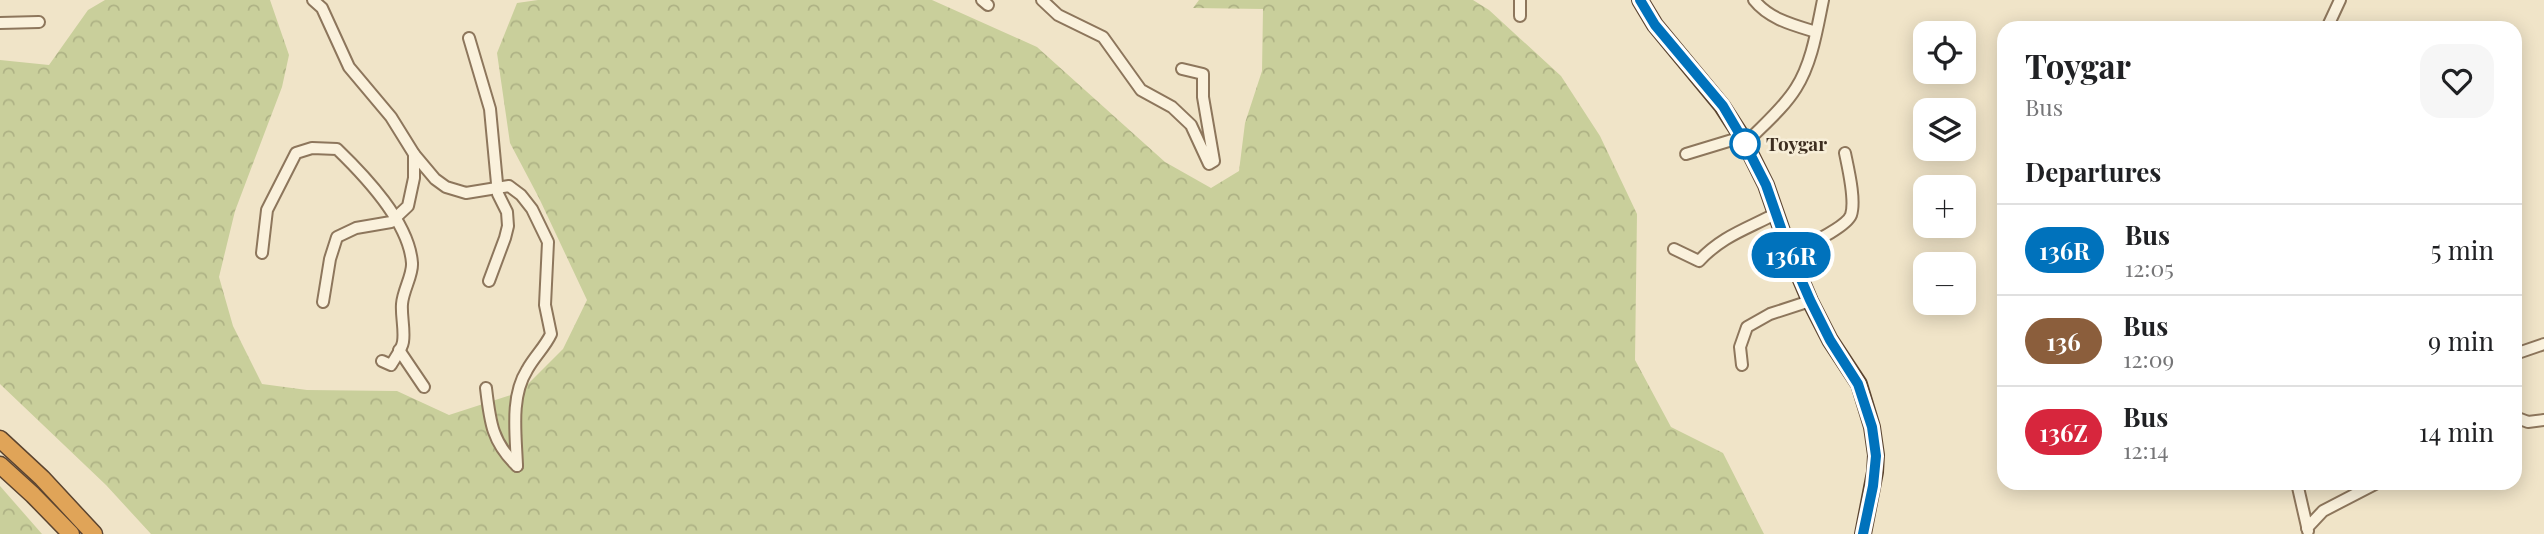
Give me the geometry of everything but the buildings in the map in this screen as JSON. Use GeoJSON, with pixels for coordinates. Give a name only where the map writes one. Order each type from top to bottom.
{"type":"FeatureCollection","features":[{"type":"Feature","properties":{"kind":"highway"},"geometry":{"type":"LineString","coordinates":[[0,439],[42,478],[94,534]]}},
{"type":"Feature","properties":{"kind":"highway"},"geometry":{"type":"LineString","coordinates":[[0,464],[71,534]]}},
{"type":"Feature","properties":{"kind":"main road"},"geometry":{"type":"LineString","coordinates":[[1640,0],[1655,25],[1723,106],[1756,162],[1810,300],[1830,340],[1858,384],[1872,427],[1875,472],[1863,534]]}},
{"type":"Feature","properties":{"kind":"street"},"geometry":{"type":"LineString","coordinates":[[313,0],[322,8],[349,67],[391,117],[414,154],[435,179],[446,187],[467,193],[509,186],[532,209],[545,231],[550,253],[545,305],[551,334],[519,386],[516,408],[517,466],[502,452],[494,435],[486,388]]}},
{"type":"Feature","properties":{"kind":"street"},"geometry":{"type":"LineString","coordinates":[[1042,0],[1058,15],[1103,37],[1140,90],[1172,107],[1191,125],[1209,164],[1214,161],[1203,97],[1203,74],[1182,69]]}},
{"type":"Feature","properties":{"kind":"street"},"geometry":{"type":"LineString","coordinates":[[1520,0],[1520,16]]}},
{"type":"Feature","properties":{"kind":"street"},"geometry":{"type":"LineString","coordinates":[[1754,0],[1762,10],[1773,17],[1816,32]]}},
{"type":"Feature","properties":{"kind":"street"},"geometry":{"type":"LineString","coordinates":[[1686,154],[1744,141],[1787,102],[1798,85],[1811,54],[1823,0]]}},
{"type":"Feature","properties":{"kind":"street"},"geometry":{"type":"LineString","coordinates":[[2330,21],[2340,0]]}},
{"type":"Feature","properties":{"kind":"street"},"geometry":{"type":"LineString","coordinates":[[0,23],[39,22]]}},
{"type":"Feature","properties":{"kind":"street"},"geometry":{"type":"LineString","coordinates":[[469,38],[490,109],[498,188],[507,212],[508,226],[489,281]]}},
{"type":"Feature","properties":{"kind":"street"},"geometry":{"type":"LineString","coordinates":[[262,253],[267,210],[296,153],[312,148],[337,149],[362,174],[396,217],[412,264],[404,287],[403,343],[391,365],[382,361]]}},
{"type":"Feature","properties":{"kind":"street"},"geometry":{"type":"LineString","coordinates":[[1790,254],[1823,238],[1849,218],[1852,205],[1845,153]]}},
{"type":"Feature","properties":{"kind":"street"},"geometry":{"type":"LineString","coordinates":[[323,302],[337,237],[356,228],[391,222],[408,206],[412,192],[414,154]]}},
{"type":"Feature","properties":{"kind":"street"},"geometry":{"type":"LineString","coordinates":[[1674,249],[1699,261],[1722,240],[1777,213]]}},
{"type":"Feature","properties":{"kind":"street"},"geometry":{"type":"LineString","coordinates":[[1742,366],[1740,347],[1747,327],[1770,314],[1810,300]]}},
{"type":"Feature","properties":{"kind":"street"},"geometry":{"type":"LineString","coordinates":[[2522,352],[2544,344]]}},
{"type":"Feature","properties":{"kind":"street"},"geometry":{"type":"LineString","coordinates":[[399,350],[424,387]]}},
{"type":"Feature","properties":{"kind":"street"},"geometry":{"type":"LineString","coordinates":[[2522,420],[2528,422],[2544,420]]}},
{"type":"Feature","properties":{"kind":"street"},"geometry":{"type":"LineString","coordinates":[[2299,490],[2308,531]]}},
{"type":"Feature","properties":{"kind":"street"},"geometry":{"type":"LineString","coordinates":[[2308,531],[2328,508],[2363,490]]}},
{"type":"Feature","properties":{"kind":"green space"},"geometry":{"type":"Polygon","coordinates":[[[105,0],[270,0],[289,55],[282,87],[235,211],[219,277],[233,326],[262,384],[307,390],[397,391],[449,415],[520,392],[563,349],[587,300],[510,143],[497,53],[517,3],[538,0],[932,0],[1037,47],[1165,162],[1211,188],[1239,171],[1245,123],[1262,71],[1263,9],[1193,8],[1199,0],[1473,0],[1489,10],[1561,76],[1600,136],[1637,214],[1635,360],[1671,427],[1723,453],[1764,534],[151,534],[106,485],[0,384],[0,60],[49,65],[88,10],[105,0]]]}},
{"type":"Feature","properties":{"kind":"green space"},"geometry":{"type":"Polygon","coordinates":[[[0,486],[42,534],[0,534],[0,486]]]}},
{"type":"Feature","properties":{"kind":"bus line","name":"136R"},"geometry":{"type":"LineString","coordinates":[[1640,0],[1655,25],[1723,106],[1756,162],[1810,300],[1830,340],[1858,384],[1872,427],[1876,456],[1863,534]]}},
{"type":"Feature","properties":{"kind":"place","name":"Toygar"},"geometry":{"type":"Point","coordinates":[1745,144]}}]}
